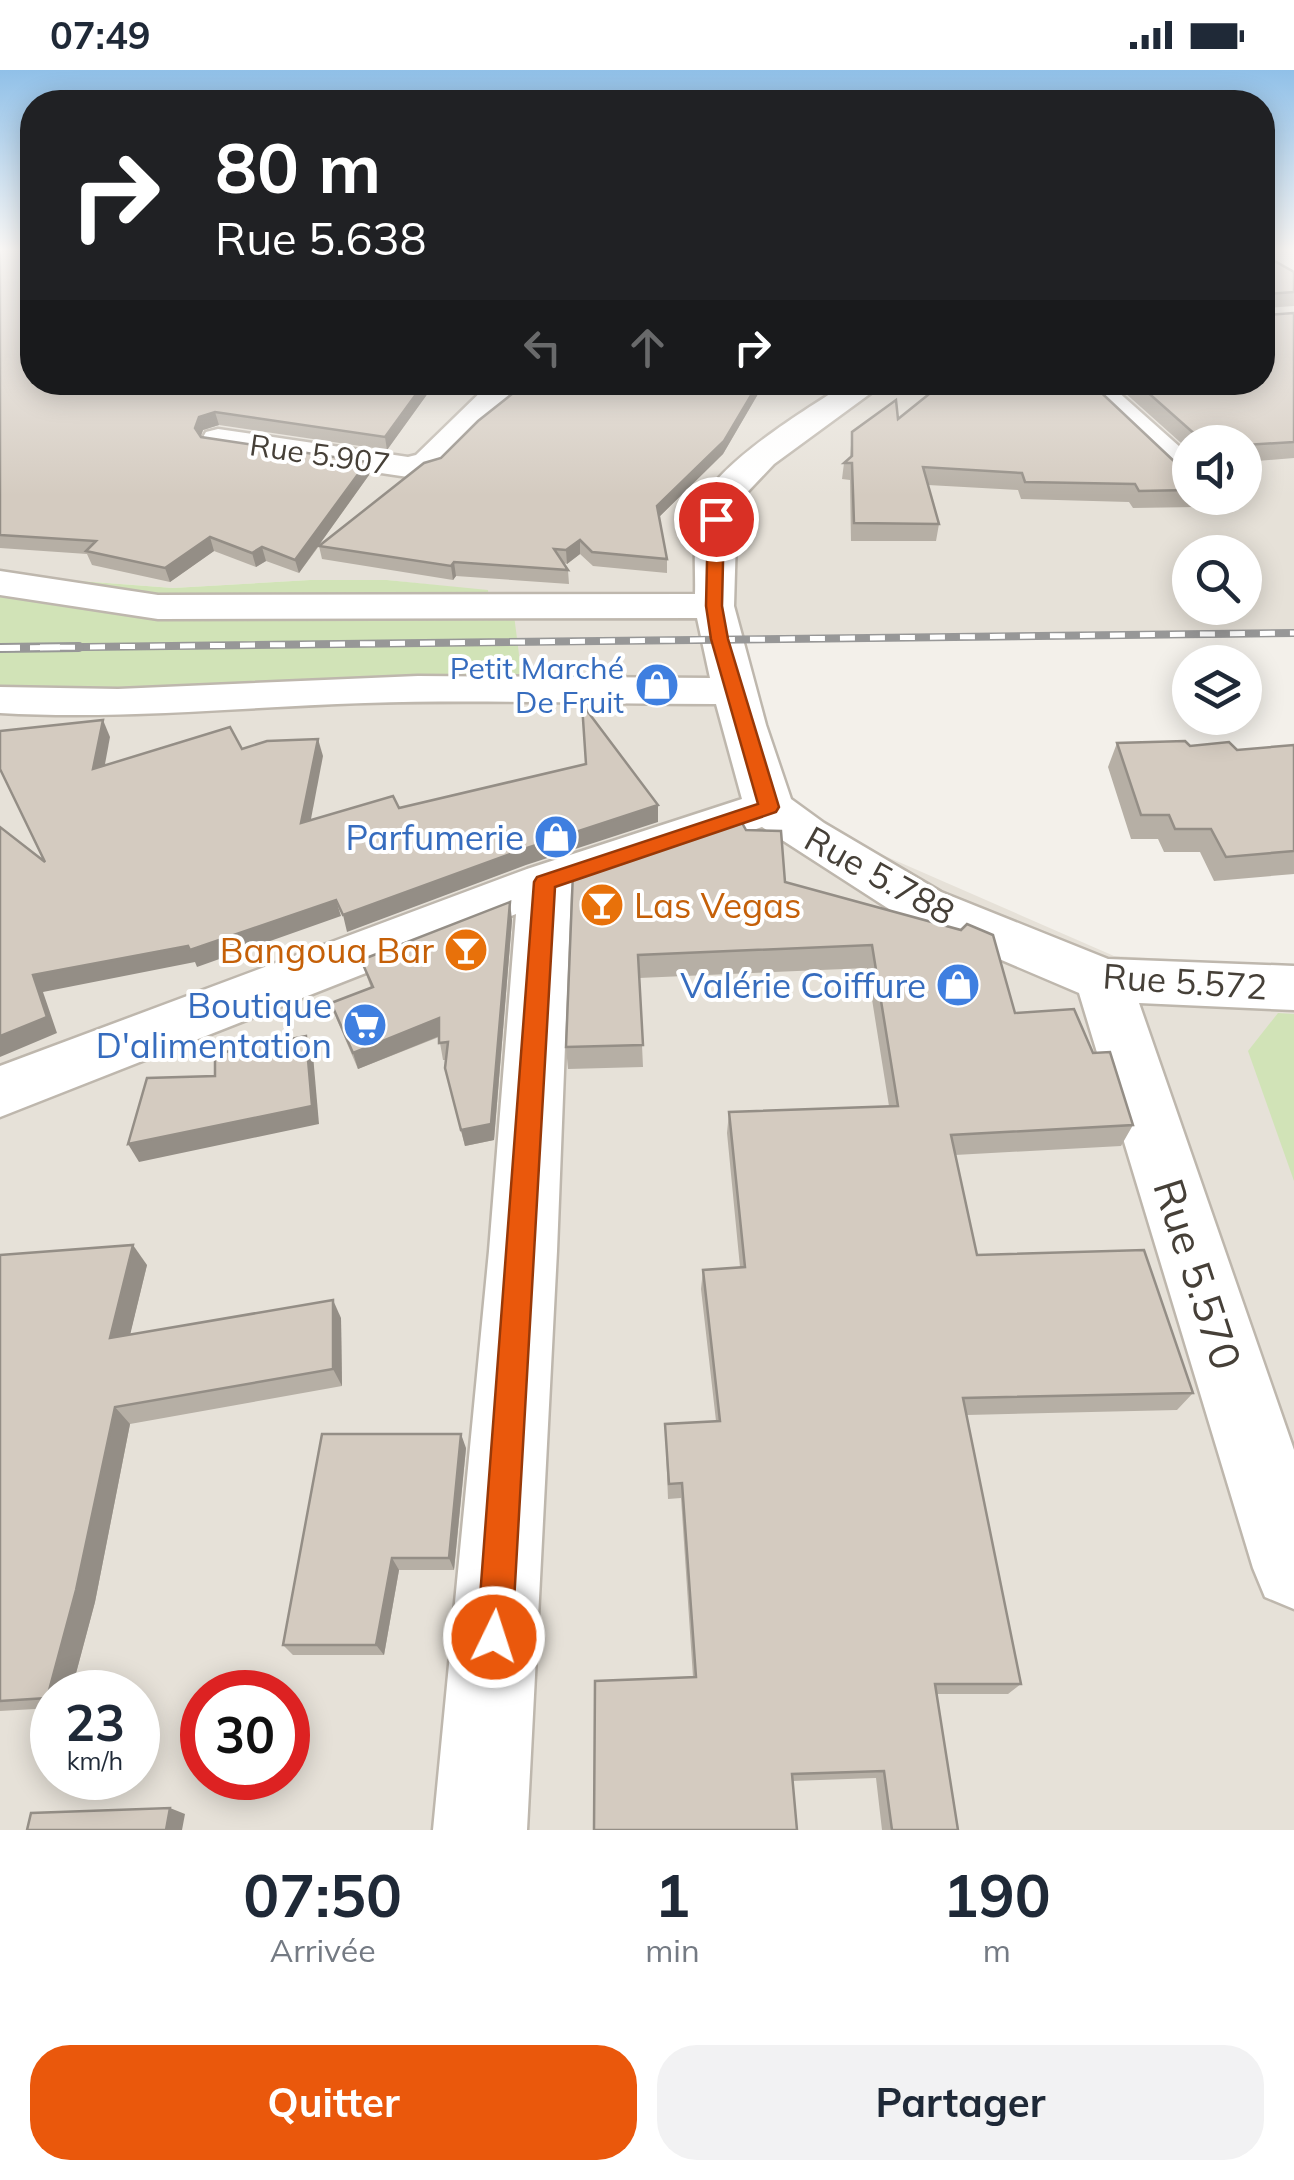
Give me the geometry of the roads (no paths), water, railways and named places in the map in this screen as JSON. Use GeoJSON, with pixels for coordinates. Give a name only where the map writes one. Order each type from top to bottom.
{"type":"FeatureCollection","features":[{"type":"Feature","properties":{"kind":"street","name":"Rue 5.907"},"geometry":{"type":"LineString","coordinates":[[218,439],[408,467],[428,462],[496,395]]}},
{"type":"Feature","properties":{"kind":"street","name":"Rue 5.788"},"geometry":{"type":"LineString","coordinates":[[850,395],[801,426],[730,487],[720,501],[716,519],[714,606],[733,691],[769,807],[806,835],[922,906],[1089,975]]}},
{"type":"Feature","properties":{"kind":"street"},"geometry":{"type":"LineString","coordinates":[[1103,395],[1172,458]]}},
{"type":"Feature","properties":{"kind":"street"},"geometry":{"type":"LineString","coordinates":[[0,583],[158,607],[714,606]]}},
{"type":"Feature","properties":{"kind":"street"},"geometry":{"type":"LineString","coordinates":[[0,700],[125,705],[315,692],[519,688],[733,691]]}},
{"type":"Feature","properties":{"kind":"street"},"geometry":{"type":"LineString","coordinates":[[0,1092],[544,882],[769,807]]}},
{"type":"Feature","properties":{"kind":"street"},"geometry":{"type":"LineString","coordinates":[[480,1830],[521,1271],[544,882]]}},
{"type":"Feature","properties":{"kind":"street","name":"Rue 5.572"},"geometry":{"type":"LineString","coordinates":[[1089,975],[1294,988]]}},
{"type":"Feature","properties":{"kind":"street","name":"Rue 5.570"},"geometry":{"type":"LineString","coordinates":[[1089,975],[1294,1568]]}},
{"type":"Feature","properties":{"kind":"railway"},"geometry":{"type":"LineString","coordinates":[[79,647],[0,648],[1294,633]]}},
{"type":"Feature","properties":{"kind":"place","name":"Petit Marché De Fruit"},"geometry":{"type":"Point","coordinates":[657,685]}},
{"type":"Feature","properties":{"kind":"place","name":"Parfumerie"},"geometry":{"type":"Point","coordinates":[556,837]}},
{"type":"Feature","properties":{"kind":"place","name":"Las Vegas"},"geometry":{"type":"Point","coordinates":[602,905]}},
{"type":"Feature","properties":{"kind":"place","name":"Bangoua Bar"},"geometry":{"type":"Point","coordinates":[466,950]}},
{"type":"Feature","properties":{"kind":"place","name":"Valérie Coiffure"},"geometry":{"type":"Point","coordinates":[958,985]}},
{"type":"Feature","properties":{"kind":"place","name":"Boutique D'alimentation"},"geometry":{"type":"Point","coordinates":[365,1025]}}]}
